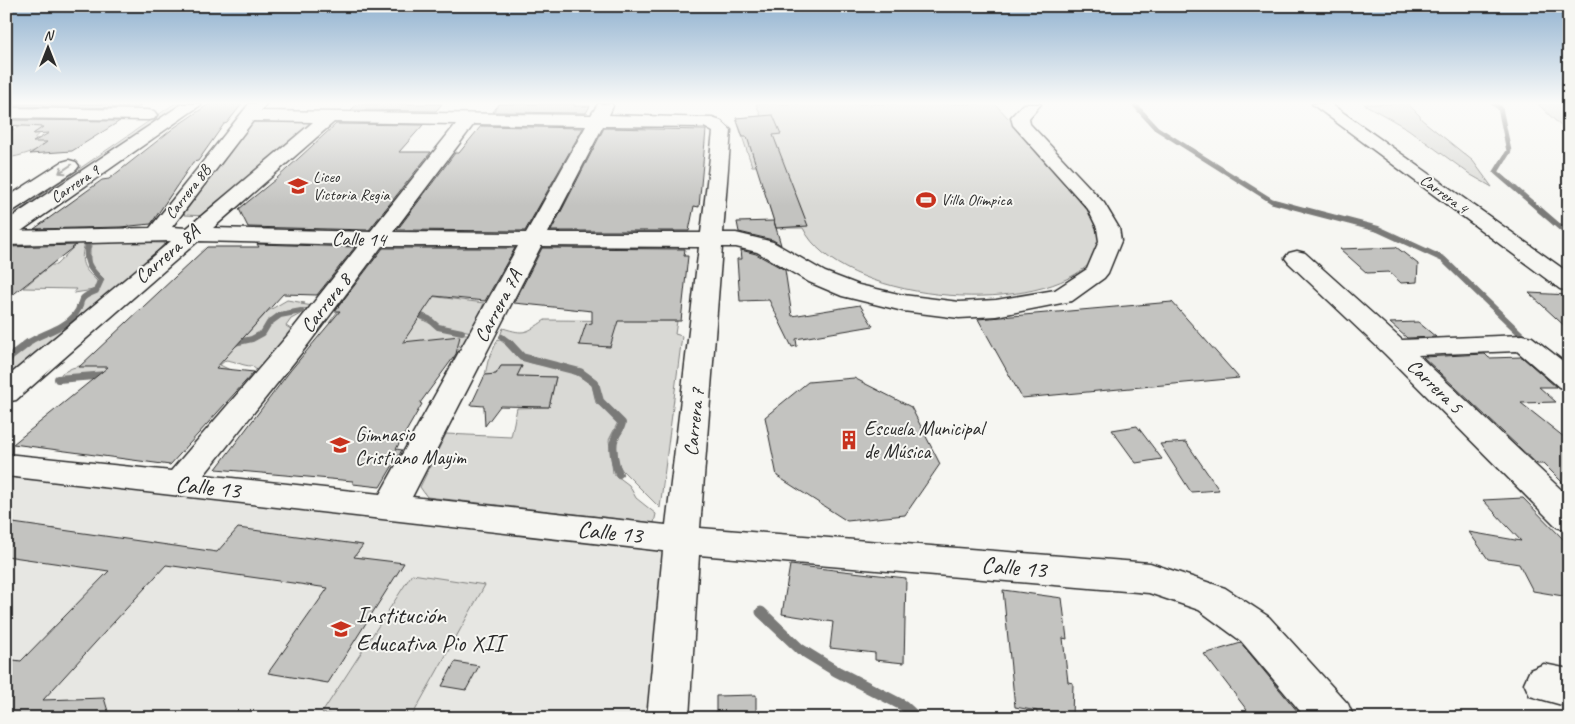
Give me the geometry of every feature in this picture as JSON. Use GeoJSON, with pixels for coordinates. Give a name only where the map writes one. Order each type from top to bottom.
{"type":"FeatureCollection","features":[{"type":"Feature","properties":{"kind":"main road","name":"Carrera 9"},"geometry":{"type":"LineString","coordinates":[[98,147],[112,138]]}},
{"type":"Feature","properties":{"kind":"main road","name":"Carrera 9"},"geometry":{"type":"LineString","coordinates":[[6,231],[144,138]]}},
{"type":"Feature","properties":{"kind":"main road","name":"Carrera 8B"},"geometry":{"type":"LineString","coordinates":[[156,235],[171,213],[232,138]]}},
{"type":"Feature","properties":{"kind":"main road","name":"Carrera 8A"},"geometry":{"type":"LineString","coordinates":[[6,393],[305,138]]}},
{"type":"Feature","properties":{"kind":"main road","name":"Carrera 8"},"geometry":{"type":"LineString","coordinates":[[179,484],[296,342],[454,138]]}},
{"type":"Feature","properties":{"kind":"main road","name":"Carrera 7A"},"geometry":{"type":"LineString","coordinates":[[390,507],[588,138]]}},
{"type":"Feature","properties":{"kind":"main road","name":"Carrera 7"},"geometry":{"type":"LineString","coordinates":[[668,718],[682,540],[723,138]]}},
{"type":"Feature","properties":{"kind":"main road","name":"Calle 14"},"geometry":{"type":"LineString","coordinates":[[6,238],[189,235],[533,241],[736,240],[764,247],[817,277],[851,291],[903,303],[969,309],[996,308],[1063,296],[1096,273],[1110,241],[1108,228],[1097,207],[1034,138]]}},
{"type":"Feature","properties":{"kind":"main road","name":"Carrera 4"},"geometry":{"type":"LineString","coordinates":[[1367,138],[1569,284]]}},
{"type":"Feature","properties":{"kind":"main road","name":"Carrera 9"},"geometry":{"type":"LineString","coordinates":[[6,207],[81,158]]}},
{"type":"Feature","properties":{"kind":"main road","name":"Carrera 5"},"geometry":{"type":"LineString","coordinates":[[1297,258],[1395,348],[1569,518]]}},
{"type":"Feature","properties":{"kind":"main road"},"geometry":{"type":"LineString","coordinates":[[1395,348],[1523,343],[1569,381]]}},
{"type":"Feature","properties":{"kind":"main road","name":"Calle 13"},"geometry":{"type":"LineString","coordinates":[[6,465],[682,540],[1150,578],[1212,599],[1255,629],[1333,718]]}},
{"type":"Feature","properties":{"kind":"shaded area"},"geometry":{"type":"Polygon","coordinates":[[[6,138],[34,138],[53,141],[31,152],[6,158],[6,138]]]}},
{"type":"Feature","properties":{"kind":"shaded area"},"geometry":{"type":"Polygon","coordinates":[[[125,138],[133,138],[6,223],[6,219],[125,138]]]}},
{"type":"Feature","properties":{"kind":"shaded area"},"geometry":{"type":"Polygon","coordinates":[[[236,138],[302,138],[206,216],[184,215],[236,138]]]}},
{"type":"Feature","properties":{"kind":"shaded area","name":"Villa Olimpica"},"geometry":{"type":"Polygon","coordinates":[[[743,138],[1027,138],[1083,197],[1103,235],[1097,251],[1088,265],[1061,282],[1024,292],[982,296],[937,294],[894,286],[855,272],[823,253],[803,228],[776,228],[757,166],[752,166],[743,138]]]}},
{"type":"Feature","properties":{"kind":"shaded area"},"geometry":{"type":"Polygon","coordinates":[[[1420,138],[1444,138],[1473,161],[1492,187],[1471,175],[1420,138]]]}},
{"type":"Feature","properties":{"kind":"shaded area"},"geometry":{"type":"Polygon","coordinates":[[[92,242],[165,243],[139,270],[10,376],[6,375],[6,362],[36,340],[69,322],[80,311],[83,305],[82,302],[96,291],[101,284],[104,279],[90,265],[92,242]]]}},
{"type":"Feature","properties":{"kind":"shaded area"},"geometry":{"type":"Polygon","coordinates":[[[79,243],[85,243],[82,260],[85,269],[97,281],[94,290],[74,293],[77,289],[23,288],[51,265],[56,265],[79,243]]]}},
{"type":"Feature","properties":{"kind":"shaded area"},"geometry":{"type":"Polygon","coordinates":[[[360,295],[422,295],[484,303],[472,332],[440,326],[430,318],[397,304],[376,301],[337,306],[343,301],[360,295]]]}},
{"type":"Feature","properties":{"kind":"shaded area"},"geometry":{"type":"Polygon","coordinates":[[[287,300],[313,306],[308,309],[279,314],[268,323],[262,333],[252,338],[112,373],[59,378],[62,373],[72,368],[210,330],[246,335],[268,311],[287,300]]]}},
{"type":"Feature","properties":{"kind":"shaded area"},"geometry":{"type":"Polygon","coordinates":[[[395,305],[451,332],[471,334],[461,359],[446,355],[402,353],[394,323],[329,323],[337,312],[395,305]]]}},
{"type":"Feature","properties":{"kind":"shaded area"},"geometry":{"type":"Polygon","coordinates":[[[306,311],[291,319],[286,326],[294,331],[260,373],[252,366],[226,360],[220,365],[230,370],[223,378],[178,356],[251,340],[264,333],[271,323],[280,316],[306,311]]]}},
{"type":"Feature","properties":{"kind":"shaded area"},"geometry":{"type":"Polygon","coordinates":[[[545,320],[677,321],[675,334],[682,336],[660,508],[622,470],[618,463],[616,440],[623,431],[624,423],[615,411],[602,401],[598,382],[581,371],[568,366],[528,358],[507,338],[500,336],[503,328],[516,332],[525,332],[545,320]]]}},
{"type":"Feature","properties":{"kind":"shaded area"},"geometry":{"type":"Polygon","coordinates":[[[498,339],[526,361],[566,370],[592,385],[596,403],[609,412],[618,422],[609,440],[613,473],[629,485],[636,498],[656,514],[654,523],[427,497],[420,487],[446,434],[511,437],[517,408],[549,407],[556,377],[517,376],[522,366],[501,366],[496,374],[485,375],[488,361],[498,339]]]}},
{"type":"Feature","properties":{"kind":"shaded area","name":"Institución Educativa Pio XII"},"geometry":{"type":"Polygon","coordinates":[[[6,465],[682,540],[668,718],[6,718],[6,465]]]}},
{"type":"Feature","properties":{"kind":"shaded area"},"geometry":{"type":"Polygon","coordinates":[[[412,574],[485,585],[411,718],[349,718],[322,713],[412,574]]]}},
{"type":"Feature","properties":{"kind":"building"},"geometry":{"type":"Polygon","coordinates":[[[40,138],[93,138],[72,151],[30,154],[47,142],[33,142],[40,138]]]}},
{"type":"Feature","properties":{"kind":"building"},"geometry":{"type":"Polygon","coordinates":[[[161,138],[214,138],[198,161],[193,162],[151,224],[120,227],[34,229],[102,180],[109,179],[161,138]]]}},
{"type":"Feature","properties":{"kind":"building"},"geometry":{"type":"Polygon","coordinates":[[[321,138],[412,138],[399,152],[431,152],[369,230],[248,227],[239,209],[276,179],[321,138]]]}},
{"type":"Feature","properties":{"kind":"building"},"geometry":{"type":"Polygon","coordinates":[[[471,138],[577,138],[525,231],[397,230],[455,153],[459,153],[471,138]]]}},
{"type":"Feature","properties":{"kind":"building"},"geometry":{"type":"Polygon","coordinates":[[[599,138],[705,138],[699,207],[694,206],[689,231],[551,231],[599,138]]]}},
{"type":"Feature","properties":{"kind":"building"},"geometry":{"type":"Polygon","coordinates":[[[747,138],[774,138],[808,226],[776,228],[747,138]]]}},
{"type":"Feature","properties":{"kind":"building"},"geometry":{"type":"Polygon","coordinates":[[[774,221],[781,245],[773,240],[739,232],[737,222],[774,221]]]}},
{"type":"Feature","properties":{"kind":"building"},"geometry":{"type":"Polygon","coordinates":[[[257,244],[355,247],[317,295],[283,294],[216,368],[254,372],[170,465],[13,444],[108,367],[79,367],[207,247],[259,247],[257,244]]]}},
{"type":"Feature","properties":{"kind":"building"},"geometry":{"type":"Polygon","coordinates":[[[76,245],[6,300],[6,247],[76,245]]]}},
{"type":"Feature","properties":{"kind":"building"},"geometry":{"type":"Polygon","coordinates":[[[1396,247],[1418,264],[1417,282],[1401,283],[1389,272],[1367,273],[1340,249],[1396,247]]]}},
{"type":"Feature","properties":{"kind":"building"},"geometry":{"type":"Polygon","coordinates":[[[383,248],[515,248],[485,301],[434,296],[403,342],[460,336],[456,354],[420,403],[422,404],[396,449],[402,450],[380,487],[353,484],[353,481],[216,469],[290,371],[340,311],[335,311],[383,248]]]}},
{"type":"Feature","properties":{"kind":"building"},"geometry":{"type":"Polygon","coordinates":[[[542,248],[685,249],[684,256],[688,256],[681,321],[618,321],[610,347],[579,345],[586,324],[592,323],[592,311],[514,303],[542,248]]]}},
{"type":"Feature","properties":{"kind":"building"},"geometry":{"type":"Polygon","coordinates":[[[741,250],[756,254],[785,270],[792,316],[860,305],[873,326],[796,339],[797,346],[792,347],[769,300],[740,301],[737,259],[742,259],[741,250]]]}},
{"type":"Feature","properties":{"kind":"building"},"geometry":{"type":"Polygon","coordinates":[[[1529,293],[1569,295],[1569,330],[1529,293]]]}},
{"type":"Feature","properties":{"kind":"building"},"geometry":{"type":"Polygon","coordinates":[[[1172,302],[1239,378],[1022,398],[978,319],[1172,302]]]}},
{"type":"Feature","properties":{"kind":"building"},"geometry":{"type":"Polygon","coordinates":[[[1418,322],[1436,337],[1407,338],[1390,323],[1418,322]]]}},
{"type":"Feature","properties":{"kind":"building"},"geometry":{"type":"Polygon","coordinates":[[[1485,354],[1489,358],[1522,357],[1556,387],[1539,387],[1556,402],[1521,403],[1569,441],[1569,489],[1544,464],[1537,464],[1423,357],[1485,354]]]}},
{"type":"Feature","properties":{"kind":"building"},"geometry":{"type":"Polygon","coordinates":[[[501,366],[522,366],[517,376],[556,377],[549,407],[500,406],[485,426],[484,406],[471,405],[485,375],[496,374],[501,366]]]}},
{"type":"Feature","properties":{"kind":"building","name":"Escuela Municipal de Música"},"geometry":{"type":"Polygon","coordinates":[[[854,378],[911,407],[940,464],[905,515],[847,521],[777,476],[765,417],[808,382],[854,378]]]}},
{"type":"Feature","properties":{"kind":"building"},"geometry":{"type":"Polygon","coordinates":[[[1137,426],[1162,459],[1136,463],[1112,430],[1137,426]]]}},
{"type":"Feature","properties":{"kind":"building"},"geometry":{"type":"Polygon","coordinates":[[[1186,442],[1219,490],[1191,492],[1160,444],[1186,442]]]}},
{"type":"Feature","properties":{"kind":"building"},"geometry":{"type":"Polygon","coordinates":[[[1523,498],[1569,545],[1569,597],[1533,591],[1519,564],[1488,559],[1469,532],[1521,541],[1483,500],[1523,498]]]}},
{"type":"Feature","properties":{"kind":"building"},"geometry":{"type":"Polygon","coordinates":[[[6,522],[217,552],[238,528],[363,545],[354,557],[404,563],[328,683],[268,673],[328,588],[166,565],[43,700],[104,698],[110,718],[6,718],[6,659],[21,661],[109,571],[6,556],[6,522]]]}},
{"type":"Feature","properties":{"kind":"building"},"geometry":{"type":"Polygon","coordinates":[[[790,565],[906,578],[904,663],[875,660],[875,653],[830,648],[833,622],[782,614],[790,565]]]}},
{"type":"Feature","properties":{"kind":"building"},"geometry":{"type":"Polygon","coordinates":[[[1003,590],[1062,598],[1067,639],[1063,638],[1068,682],[1073,683],[1072,718],[1037,718],[1037,711],[1015,707],[1003,590]]]}},
{"type":"Feature","properties":{"kind":"building"},"geometry":{"type":"Polygon","coordinates":[[[1241,643],[1303,718],[1253,718],[1204,654],[1241,643]]]}},
{"type":"Feature","properties":{"kind":"building"},"geometry":{"type":"Polygon","coordinates":[[[455,662],[479,666],[466,690],[442,686],[455,662]]]}},
{"type":"Feature","properties":{"kind":"building"},"geometry":{"type":"Polygon","coordinates":[[[756,695],[756,718],[716,718],[716,696],[756,695]]]}},
{"type":"Feature","properties":{"kind":"waterway"},"geometry":{"type":"LineString","coordinates":[[1172,138],[1272,201],[1309,211]]}},
{"type":"Feature","properties":{"kind":"waterway"},"geometry":{"type":"LineString","coordinates":[[1506,138],[1509,151],[1496,172],[1541,211]]}},
{"type":"Feature","properties":{"kind":"waterway"},"geometry":{"type":"LineString","coordinates":[[1305,210],[1378,229],[1443,259],[1529,342]]}},
{"type":"Feature","properties":{"kind":"waterway"},"geometry":{"type":"LineString","coordinates":[[1540,210],[1569,235]]}},
{"type":"Feature","properties":{"kind":"waterway"},"geometry":{"type":"LineString","coordinates":[[26,344],[64,325],[74,316],[82,299],[96,291],[101,280],[93,272],[87,260],[88,244]]}},
{"type":"Feature","properties":{"kind":"waterway"},"geometry":{"type":"LineString","coordinates":[[234,343],[230,344],[252,339],[263,333],[269,323],[280,315],[301,311]]}},
{"type":"Feature","properties":{"kind":"waterway"},"geometry":{"type":"LineString","coordinates":[[412,312],[429,319],[438,327],[462,332]]}},
{"type":"Feature","properties":{"kind":"waterway"},"geometry":{"type":"LineString","coordinates":[[502,337],[511,344]]}},
{"type":"Feature","properties":{"kind":"waterway"},"geometry":{"type":"LineString","coordinates":[[6,360],[28,343]]}},
{"type":"Feature","properties":{"kind":"waterway"},"geometry":{"type":"LineString","coordinates":[[509,343],[522,357],[580,372],[595,383],[600,401],[622,423],[613,446],[619,474]]}},
{"type":"Feature","properties":{"kind":"waterway"},"geometry":{"type":"LineString","coordinates":[[58,379],[106,375]]}},
{"type":"Feature","properties":{"kind":"waterway"},"geometry":{"type":"LineString","coordinates":[[761,612],[800,649],[836,671],[904,706],[917,718]]}},
{"type":"Feature","properties":{"kind":"place","name":"Liceo Victoria Regia"},"geometry":{"type":"Point","coordinates":[298,186]}},
{"type":"Feature","properties":{"kind":"place","name":"Villa Olimpica"},"geometry":{"type":"Point","coordinates":[926,200]}},
{"type":"Feature","properties":{"kind":"place","name":"Escuela Municipal de Música"},"geometry":{"type":"Point","coordinates":[849,440]}},
{"type":"Feature","properties":{"kind":"place","name":"Gimnasio Cristiano Mayim"},"geometry":{"type":"Point","coordinates":[340,445]}},
{"type":"Feature","properties":{"kind":"place","name":"Institución Educativa Pio XII"},"geometry":{"type":"Point","coordinates":[341,629]}}]}
